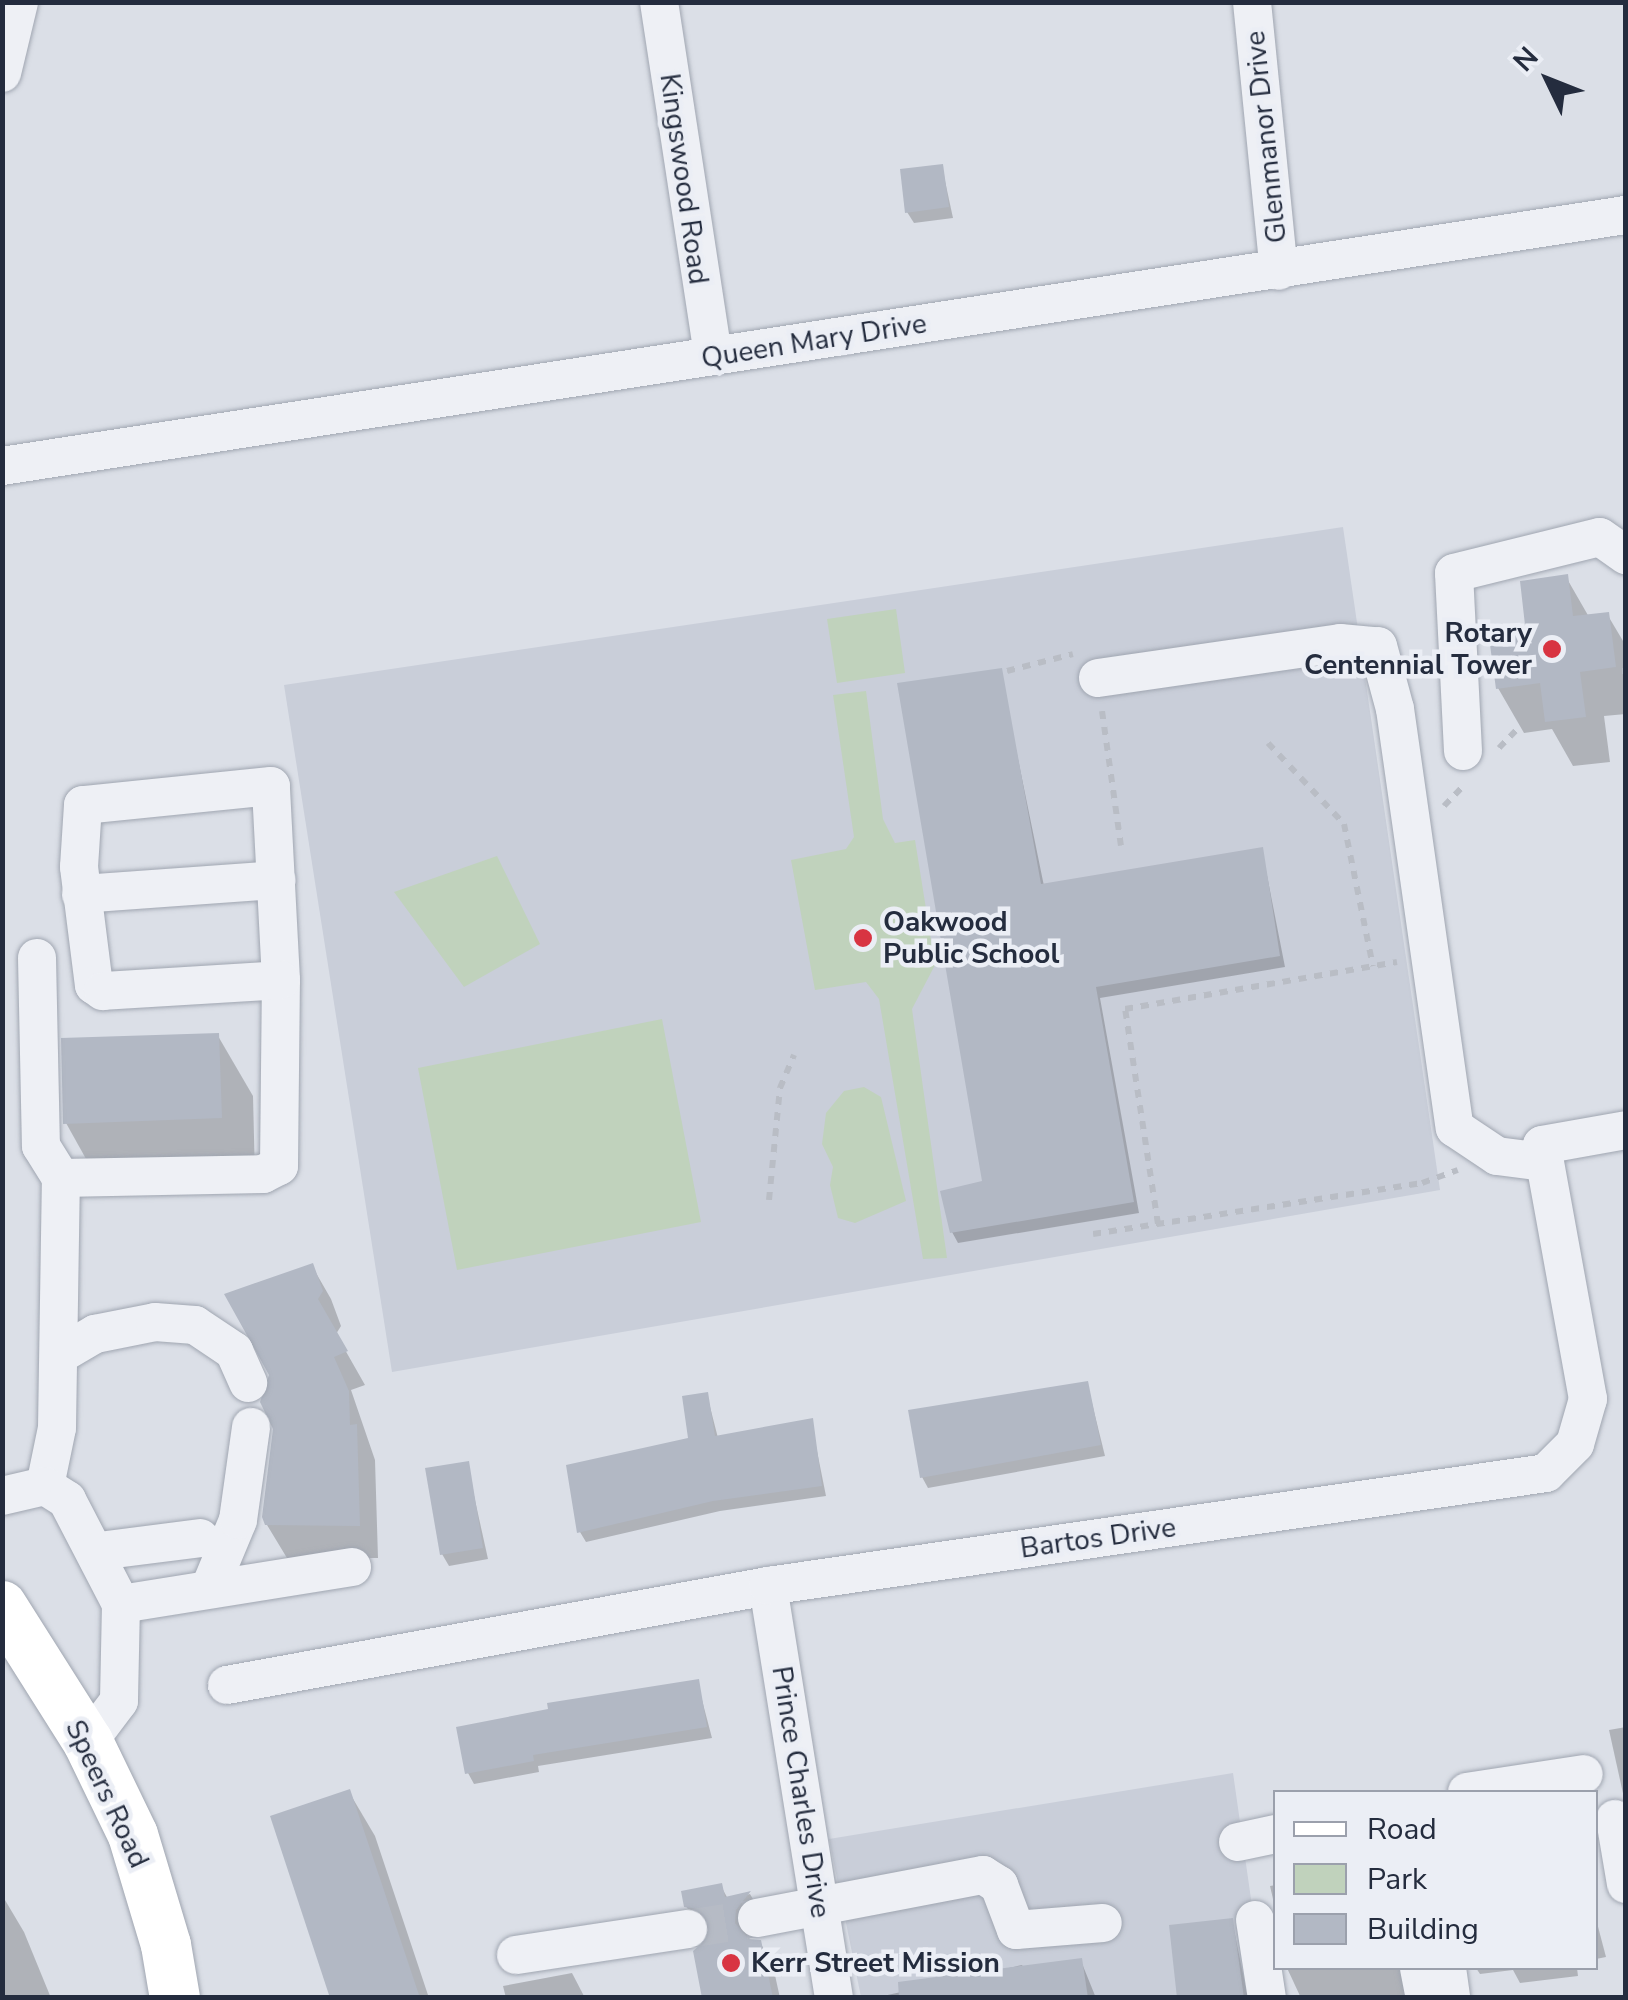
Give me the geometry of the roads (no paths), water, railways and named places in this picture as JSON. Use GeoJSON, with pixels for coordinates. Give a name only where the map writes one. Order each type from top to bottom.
{"type":"FeatureCollection","features":[{"type":"Feature","properties":{"kind":"main road","name":"Speers Road"},"geometry":{"type":"LineString","coordinates":[[2,1606],[88,1742],[132,1835],[166,1945],[175,1998]]}},
{"type":"Feature","properties":{"kind":"street"},"geometry":{"type":"LineString","coordinates":[[2,72],[20,2]]}},
{"type":"Feature","properties":{"kind":"street","name":"Kingswood Road"},"geometry":{"type":"LineString","coordinates":[[659,2],[712,356]]}},
{"type":"Feature","properties":{"kind":"street","name":"Glenmanor Drive"},"geometry":{"type":"LineString","coordinates":[[1252,2],[1279,271]]}},
{"type":"Feature","properties":{"kind":"street","name":"Queen Mary Drive"},"geometry":{"type":"LineString","coordinates":[[2,466],[1279,271],[1626,214]]}},
{"type":"Feature","properties":{"kind":"street"},"geometry":{"type":"LineString","coordinates":[[1463,750],[1454,573],[1600,538],[1626,555]]}},
{"type":"Feature","properties":{"kind":"street"},"geometry":{"type":"LineString","coordinates":[[1098,678],[1340,643],[1378,646],[1394,709],[1456,1128],[1497,1156],[1544,1162],[1542,1145],[1626,1130]]}},
{"type":"Feature","properties":{"kind":"street"},"geometry":{"type":"LineString","coordinates":[[62,1178],[276,1170],[281,980],[272,790],[260,782],[83,805],[78,819],[89,977],[103,992],[281,980]]}},
{"type":"Feature","properties":{"kind":"street"},"geometry":{"type":"LineString","coordinates":[[82,894],[277,880]]}},
{"type":"Feature","properties":{"kind":"street"},"geometry":{"type":"LineString","coordinates":[[45,1486],[57,1428],[59,1355],[55,1287],[62,1178],[41,1146],[20,960],[87,955]]}},
{"type":"Feature","properties":{"kind":"street","name":"Bartos Drive"},"geometry":{"type":"LineString","coordinates":[[228,1685],[768,1586],[1546,1473],[1574,1444],[1588,1400],[1544,1162]]}},
{"type":"Feature","properties":{"kind":"street"},"geometry":{"type":"LineString","coordinates":[[59,1355],[95,1334],[156,1322],[195,1326],[234,1351],[248,1383]]}},
{"type":"Feature","properties":{"kind":"street"},"geometry":{"type":"LineString","coordinates":[[211,1586],[238,1520],[251,1427]]}},
{"type":"Feature","properties":{"kind":"street"},"geometry":{"type":"LineString","coordinates":[[2,1496],[45,1486],[68,1500],[99,1552],[122,1604],[119,1700],[88,1742]]}},
{"type":"Feature","properties":{"kind":"street"},"geometry":{"type":"LineString","coordinates":[[99,1552],[200,1538]]}},
{"type":"Feature","properties":{"kind":"street"},"geometry":{"type":"LineString","coordinates":[[122,1604],[211,1586],[352,1567]]}},
{"type":"Feature","properties":{"kind":"street","name":"Prince Charles Drive"},"geometry":{"type":"LineString","coordinates":[[768,1586],[834,1998]]}},
{"type":"Feature","properties":{"kind":"street"},"geometry":{"type":"LineString","coordinates":[[1480,1790],[1584,1774]]}},
{"type":"Feature","properties":{"kind":"street"},"geometry":{"type":"LineString","coordinates":[[1615,1819],[1626,1884]]}},
{"type":"Feature","properties":{"kind":"street"},"geometry":{"type":"LineString","coordinates":[[1238,1842],[1273,1835]]}},
{"type":"Feature","properties":{"kind":"street"},"geometry":{"type":"LineString","coordinates":[[757,1918],[983,1875],[999,1885],[1016,1930],[1104,1923]]}},
{"type":"Feature","properties":{"kind":"street"},"geometry":{"type":"LineString","coordinates":[[1255,1920],[1268,1998]]}},
{"type":"Feature","properties":{"kind":"street"},"geometry":{"type":"LineString","coordinates":[[516,1955],[688,1929]]}},
{"type":"Feature","properties":{"kind":"street"},"geometry":{"type":"LineString","coordinates":[[1419,1970],[1424,1998]]}},
{"type":"Feature","properties":{"kind":"street"},"geometry":{"type":"LineString","coordinates":[[1447,1970],[1450,1998]]}},
{"type":"Feature","properties":{"kind":"tunnel"},"geometry":{"type":"LineString","coordinates":[[688,1929],[757,1918]]}},
{"type":"Feature","properties":{"kind":"place","name":"Rotary Centennial Tower"},"geometry":{"type":"Point","coordinates":[1552,649]}},
{"type":"Feature","properties":{"kind":"place","name":"Oakwood Public School"},"geometry":{"type":"Point","coordinates":[863,938]}},
{"type":"Feature","properties":{"kind":"place","name":"Kerr Street Mission"},"geometry":{"type":"Point","coordinates":[731,1963]}}]}
